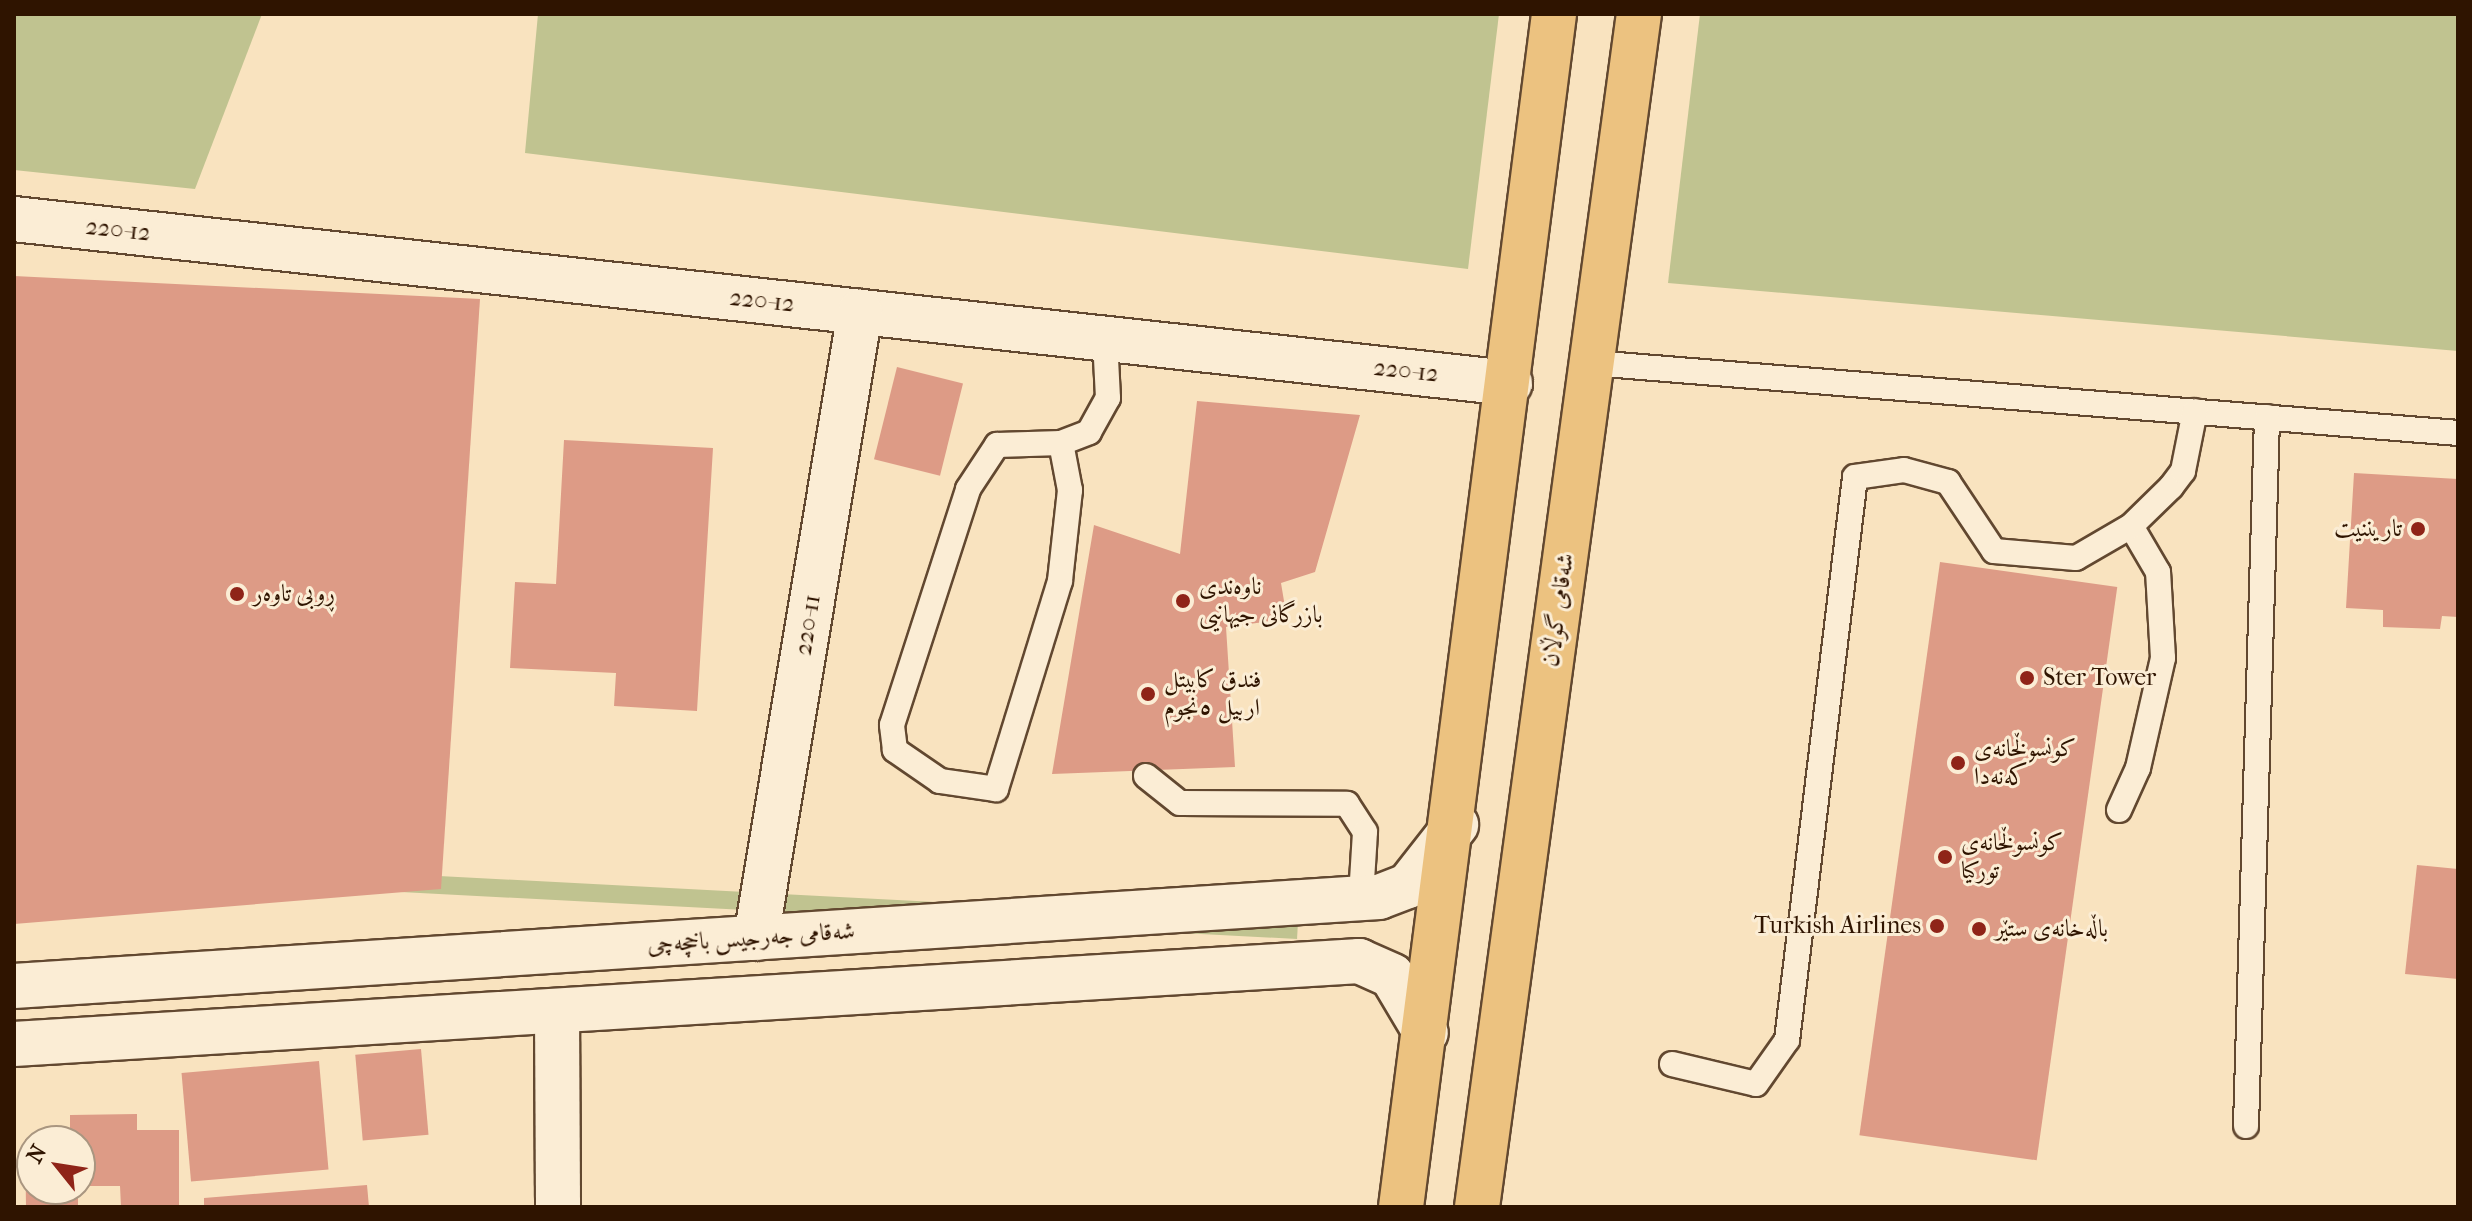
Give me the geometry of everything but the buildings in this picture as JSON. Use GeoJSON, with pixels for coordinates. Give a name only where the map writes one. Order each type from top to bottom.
{"type":"FeatureCollection","features":[{"type":"Feature","properties":{"kind":"main road"},"geometry":{"type":"LineString","coordinates":[[1401,1207],[1456,825],[1554,14]]}},
{"type":"Feature","properties":{"kind":"main road","name":"شەقامی گوڵان"},"geometry":{"type":"LineString","coordinates":[[1477,1207],[1639,14]]}},
{"type":"Feature","properties":{"kind":"street","name":"220-12"},"geometry":{"type":"LineString","coordinates":[[14,219],[1510,383]]}},
{"type":"Feature","properties":{"kind":"street","name":"220-11"},"geometry":{"type":"LineString","coordinates":[[756,938],[860,312]]}},
{"type":"Feature","properties":{"kind":"street","name":"شەقامی جەرجیس باخچەچی"},"geometry":{"type":"LineString","coordinates":[[14,986],[1361,898],[1408,886],[1456,825]]}},
{"type":"Feature","properties":{"kind":"street"},"geometry":{"type":"LineString","coordinates":[[1286,903],[1308,906],[1325,927],[1313,951],[1287,966]]}},
{"type":"Feature","properties":{"kind":"street"},"geometry":{"type":"LineString","coordinates":[[14,1044],[1376,963],[1401,986],[1426,1033]]}},
{"type":"Feature","properties":{"kind":"street"},"geometry":{"type":"LineString","coordinates":[[557,1011],[558,1207]]}},
{"type":"Feature","properties":{"kind":"lane"},"geometry":{"type":"LineString","coordinates":[[1061,443],[1070,490],[1060,581],[996,789],[940,781],[895,750],[892,725],[968,489],[997,445],[1061,443],[1089,432],[1108,398],[1105,338]]}},
{"type":"Feature","properties":{"kind":"lane"},"geometry":{"type":"LineString","coordinates":[[1592,363],[2458,433]]}},
{"type":"Feature","properties":{"kind":"lane"},"geometry":{"type":"LineString","coordinates":[[1672,1064],[1756,1084],[1787,1040],[1855,477],[1904,470],[1948,482],[1994,551],[2076,558],[2131,526],[2183,471],[2195,411]]}},
{"type":"Feature","properties":{"kind":"lane"},"geometry":{"type":"LineString","coordinates":[[2246,1126],[2267,417]]}},
{"type":"Feature","properties":{"kind":"lane"},"geometry":{"type":"LineString","coordinates":[[2119,810],[2138,768],[2163,658],[2158,572],[2131,526]]}},
{"type":"Feature","properties":{"kind":"lane"},"geometry":{"type":"LineString","coordinates":[[1146,776],[1180,803],[1347,804],[1365,832],[1361,898]]}},
{"type":"Feature","properties":{"kind":"green space"},"geometry":{"type":"Polygon","coordinates":[[[14,14],[262,14],[195,189],[14,170],[14,14]]]}},
{"type":"Feature","properties":{"kind":"green space"},"geometry":{"type":"Polygon","coordinates":[[[538,14],[1499,14],[1468,269],[525,153],[538,14]]]}},
{"type":"Feature","properties":{"kind":"green space"},"geometry":{"type":"Polygon","coordinates":[[[1700,14],[2458,14],[2458,351],[1668,283],[1700,14]]]}},
{"type":"Feature","properties":{"kind":"green space"},"geometry":{"type":"Polygon","coordinates":[[[14,854],[1298,921],[1297,939],[14,872],[14,854]]]}},
{"type":"Feature","properties":{"kind":"place","name":"تاریننیت"},"geometry":{"type":"Point","coordinates":[2418,529]}},
{"type":"Feature","properties":{"kind":"place","name":"ڕوبی تاوەر"},"geometry":{"type":"Point","coordinates":[237,594]}},
{"type":"Feature","properties":{"kind":"place","name":"ناوەندی بازرگانی جیهانیی"},"geometry":{"type":"Point","coordinates":[1183,601]}},
{"type":"Feature","properties":{"kind":"place","name":"Ster Tower"},"geometry":{"type":"Point","coordinates":[2027,678]}},
{"type":"Feature","properties":{"kind":"place","name":"فندق كابيتل اربيل ٥نجوم"},"geometry":{"type":"Point","coordinates":[1148,694]}},
{"type":"Feature","properties":{"kind":"place","name":"کونسوڵخانەی کەنەدا"},"geometry":{"type":"Point","coordinates":[1958,763]}},
{"type":"Feature","properties":{"kind":"place","name":"کونسوڵخانەی تورکیا"},"geometry":{"type":"Point","coordinates":[1945,857]}},
{"type":"Feature","properties":{"kind":"place","name":"Turkish Airlines"},"geometry":{"type":"Point","coordinates":[1937,926]}},
{"type":"Feature","properties":{"kind":"place","name":"باڵەخانەی ستێر"},"geometry":{"type":"Point","coordinates":[1979,929]}}]}
